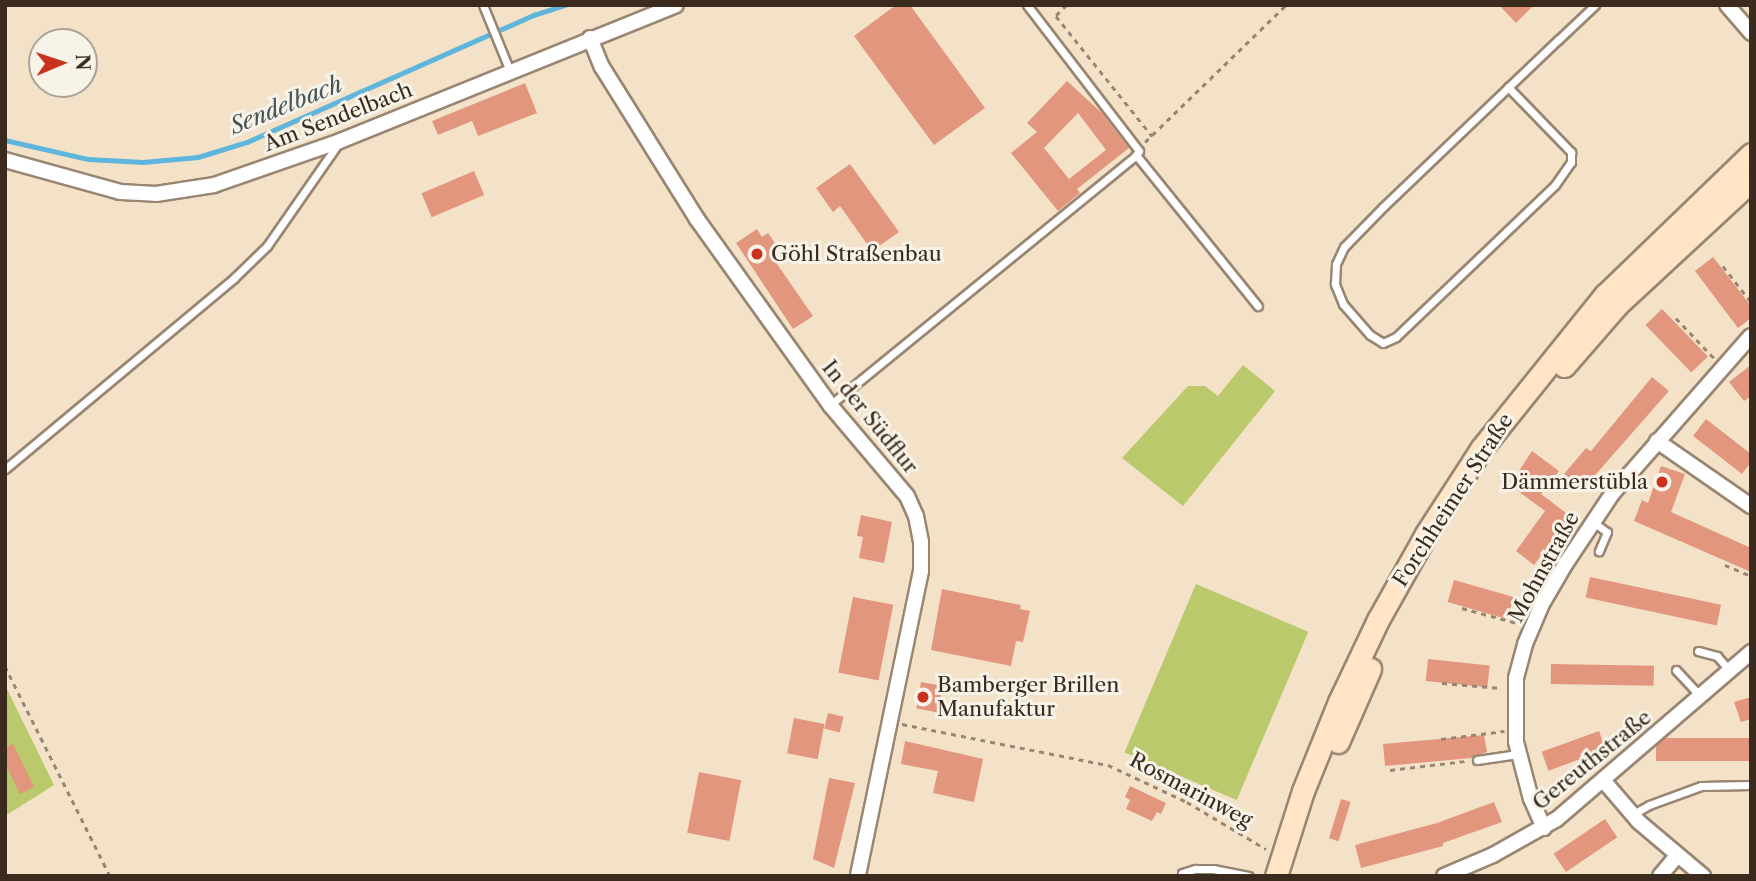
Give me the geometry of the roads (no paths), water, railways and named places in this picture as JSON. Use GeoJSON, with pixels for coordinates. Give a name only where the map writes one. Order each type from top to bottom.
{"type":"FeatureCollection","features":[{"type":"Feature","properties":{"kind":"street","name":"Am Sendelbach"},"geometry":{"type":"LineString","coordinates":[[5,160],[95,187],[156,194],[214,185],[340,141],[676,5]]}},
{"type":"Feature","properties":{"kind":"street"},"geometry":{"type":"LineString","coordinates":[[1727,5],[1751,33]]}},
{"type":"Feature","properties":{"kind":"street","name":"In der Südflur"},"geometry":{"type":"LineString","coordinates":[[590,38],[603,67],[697,219],[830,405],[907,496],[918,529],[921,571],[858,876]]}},
{"type":"Feature","properties":{"kind":"street","name":"Forchheimer Straße"},"geometry":{"type":"LineString","coordinates":[[1276,876],[1303,792],[1339,702],[1373,631],[1419,545],[1481,449],[1605,295],[1751,154]]}},
{"type":"Feature","properties":{"kind":"street","name":"Forchheimer Straße"},"geometry":{"type":"LineString","coordinates":[[1291,876],[1315,798],[1392,622],[1463,498],[1522,416],[1618,304],[1751,181]]}},
{"type":"Feature","properties":{"kind":"street","name":"Mohnstraße"},"geometry":{"type":"LineString","coordinates":[[1544,828],[1531,799],[1518,754],[1515,730],[1515,690],[1522,655],[1533,627],[1548,594],[1592,522],[1657,441],[1751,336]]}},
{"type":"Feature","properties":{"kind":"street"},"geometry":{"type":"LineString","coordinates":[[1657,441],[1751,506]]}},
{"type":"Feature","properties":{"kind":"street","name":"Gereuthstraße"},"geometry":{"type":"LineString","coordinates":[[1444,876],[1493,855],[1544,828],[1751,652]]}},
{"type":"Feature","properties":{"kind":"street"},"geometry":{"type":"LineString","coordinates":[[1603,780],[1633,814],[1677,856],[1703,876]]}},
{"type":"Feature","properties":{"kind":"street"},"geometry":{"type":"LineString","coordinates":[[1660,876],[1677,856]]}},
{"type":"Feature","properties":{"kind":"lane"},"geometry":{"type":"LineString","coordinates":[[483,5],[510,71]]}},
{"type":"Feature","properties":{"kind":"lane"},"geometry":{"type":"LineString","coordinates":[[1027,5],[1137,153],[1258,306]]}},
{"type":"Feature","properties":{"kind":"lane"},"geometry":{"type":"LineString","coordinates":[[1508,87],[1571,152],[1571,162],[1555,185],[1396,337],[1383,343],[1370,335],[1343,304],[1335,284],[1336,264],[1344,247],[1508,87],[1595,5]]}},
{"type":"Feature","properties":{"kind":"lane"},"geometry":{"type":"LineString","coordinates":[[5,469],[259,254],[340,141]]}},
{"type":"Feature","properties":{"kind":"lane"},"geometry":{"type":"LineString","coordinates":[[830,405],[1137,153]]}},
{"type":"Feature","properties":{"kind":"lane"},"geometry":{"type":"LineString","coordinates":[[1592,522],[1607,532],[1599,551]]}},
{"type":"Feature","properties":{"kind":"lane"},"geometry":{"type":"LineString","coordinates":[[1698,651],[1717,656],[1730,671]]}},
{"type":"Feature","properties":{"kind":"lane"},"geometry":{"type":"LineString","coordinates":[[1676,670],[1701,697]]}},
{"type":"Feature","properties":{"kind":"lane"},"geometry":{"type":"LineString","coordinates":[[1477,760],[1518,754]]}},
{"type":"Feature","properties":{"kind":"lane"},"geometry":{"type":"LineString","coordinates":[[1633,814],[1649,805],[1701,786],[1751,785]]}},
{"type":"Feature","properties":{"kind":"lane"},"geometry":{"type":"LineString","coordinates":[[1182,873],[1195,869],[1213,869],[1248,876]]}},
{"type":"Feature","properties":{"kind":"waterway","name":"Sendelbach"},"geometry":{"type":"LineString","coordinates":[[5,140],[88,159],[143,162],[198,157],[247,142],[534,15],[565,5]]}},
{"type":"Feature","properties":{"kind":"place","name":"Göhl Straßenbau"},"geometry":{"type":"Point","coordinates":[757,254]}},
{"type":"Feature","properties":{"kind":"place","name":"Dämmerstübla"},"geometry":{"type":"Point","coordinates":[1662,482]}},
{"type":"Feature","properties":{"kind":"place","name":"Bamberger Brillen Manufaktur"},"geometry":{"type":"Point","coordinates":[923,697]}}]}
